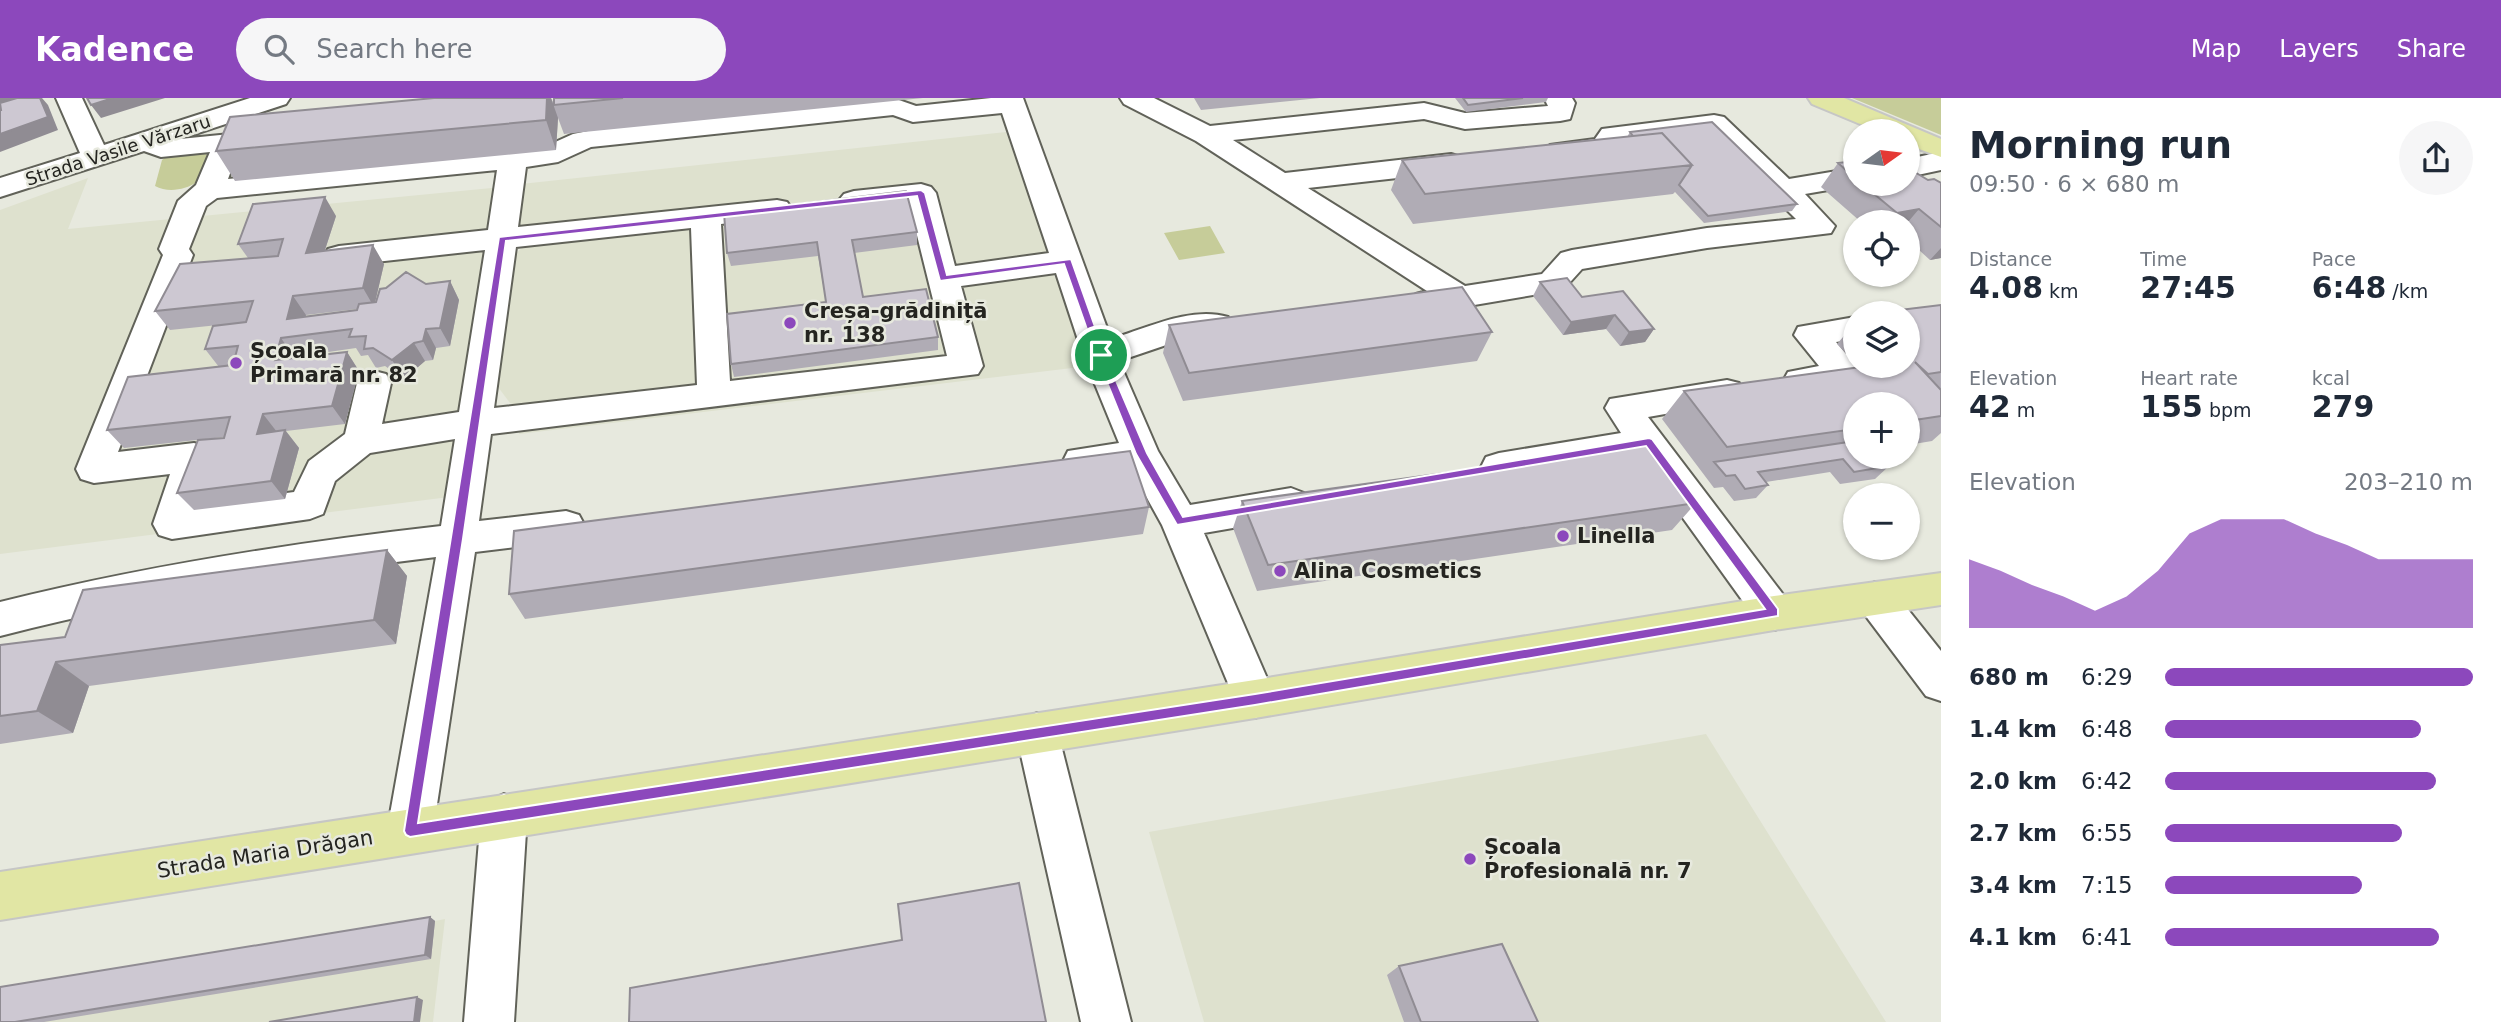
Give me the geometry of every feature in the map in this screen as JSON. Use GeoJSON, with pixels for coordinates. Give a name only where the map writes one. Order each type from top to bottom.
{"type":"FeatureCollection","features":[{"type":"Feature","properties":{"kind":"main road"},"geometry":{"type":"LineString","coordinates":[[1821,98],[1871,119]]}},
{"type":"Feature","properties":{"kind":"main road"},"geometry":{"type":"LineString","coordinates":[[1920,140],[1941,149]]}},
{"type":"Feature","properties":{"kind":"main road","name":"Strada Maria Drăgan"},"geometry":{"type":"LineString","coordinates":[[0,896],[1255,699],[1774,612],[1941,589]]}},
{"type":"Feature","properties":{"kind":"street"},"geometry":{"type":"LineString","coordinates":[[69,98],[96,157]]}},
{"type":"Feature","properties":{"kind":"street","name":"Strada Vasile Vărzaru"},"geometry":{"type":"LineString","coordinates":[[0,188],[276,98]]}},
{"type":"Feature","properties":{"kind":"street"},"geometry":{"type":"LineString","coordinates":[[1133,98],[1206,135],[1460,299]]}},
{"type":"Feature","properties":{"kind":"street"},"geometry":{"type":"LineString","coordinates":[[1206,135],[1424,111],[1465,121],[1560,113],[1560,101],[1592,98]]}},
{"type":"Feature","properties":{"kind":"street"},"geometry":{"type":"LineString","coordinates":[[340,256],[921,193],[966,366],[475,423],[361,441],[322,471],[313,487],[310,504],[173,524],[194,457],[94,469],[178,255],[174,248],[193,201],[209,190],[548,156],[583,140],[603,136],[896,107],[913,114],[1012,101],[1101,355],[1142,454],[1181,522],[1255,699]]}},
{"type":"Feature","properties":{"kind":"street"},"geometry":{"type":"LineString","coordinates":[[1397,305],[1460,299],[1552,283],[1572,260],[1707,238],[1821,226],[1714,123],[1612,135],[1604,146],[1536,154]]}},
{"type":"Feature","properties":{"kind":"street"},"geometry":{"type":"LineString","coordinates":[[147,141],[161,149],[282,137]]}},
{"type":"Feature","properties":{"kind":"street"},"geometry":{"type":"LineString","coordinates":[[209,190],[228,142]]}},
{"type":"Feature","properties":{"kind":"street"},"geometry":{"type":"LineString","coordinates":[[410,831],[458,539],[513,160]]}},
{"type":"Feature","properties":{"kind":"street"},"geometry":{"type":"LineString","coordinates":[[1279,182],[1482,160]]}},
{"type":"Feature","properties":{"kind":"street"},"geometry":{"type":"LineString","coordinates":[[1920,165],[1941,161]]}},
{"type":"Feature","properties":{"kind":"street"},"geometry":{"type":"LineString","coordinates":[[1783,189],[1843,179]]}},
{"type":"Feature","properties":{"kind":"street"},"geometry":{"type":"LineString","coordinates":[[706,216],[713,395]]}},
{"type":"Feature","properties":{"kind":"street"},"geometry":{"type":"LineString","coordinates":[[943,278],[1068,261]]}},
{"type":"Feature","properties":{"kind":"street"},"geometry":{"type":"LineString","coordinates":[[1101,355],[1178,329],[1246,322]]}},
{"type":"Feature","properties":{"kind":"street"},"geometry":{"type":"LineString","coordinates":[[1843,330],[1810,335],[1843,371]]}},
{"type":"Feature","properties":{"kind":"street"},"geometry":{"type":"LineString","coordinates":[[1774,612],[1622,408],[1843,374]]}},
{"type":"Feature","properties":{"kind":"street"},"geometry":{"type":"LineString","coordinates":[[361,441],[374,383]]}},
{"type":"Feature","properties":{"kind":"street"},"geometry":{"type":"LineString","coordinates":[[1470,472],[1649,442]]}},
{"type":"Feature","properties":{"kind":"street"},"geometry":{"type":"LineString","coordinates":[[1046,466],[1142,454]]}},
{"type":"Feature","properties":{"kind":"street"},"geometry":{"type":"LineString","coordinates":[[1181,522],[1318,498]]}},
{"type":"Feature","properties":{"kind":"street"},"geometry":{"type":"LineString","coordinates":[[0,619],[112,591],[193,575],[595,522]]}},
{"type":"Feature","properties":{"kind":"street"},"geometry":{"type":"LineString","coordinates":[[1876,599],[1941,682]]}},
{"type":"Feature","properties":{"kind":"street"},"geometry":{"type":"LineString","coordinates":[[1037,733],[1106,1022]]}},
{"type":"Feature","properties":{"kind":"street"},"geometry":{"type":"LineString","coordinates":[[489,1022],[504,816]]}},
{"type":"Feature","properties":{"kind":"shaded area","name":"Creșa-grădiniță nr. 138"},"geometry":{"type":"Polygon","coordinates":[[[1006,132],[1048,250],[1036,256],[1042,272],[1053,275],[1058,280],[1089,366],[519,434],[523,408],[510,403],[498,387],[512,257],[524,246],[525,230],[515,221],[521,184],[1006,132]]]}},
{"type":"Feature","properties":{"kind":"shaded area","name":"Școala Primară nr. 82"},"geometry":{"type":"Polygon","coordinates":[[[88,178],[68,229],[502,187],[449,497],[0,554],[0,210],[88,178]]]}},
{"type":"Feature","properties":{"kind":"shaded area","name":"Școala Profesională nr. 7"},"geometry":{"type":"Polygon","coordinates":[[[1706,734],[1886,1022],[1204,1022],[1149,832],[1706,734]]]}},
{"type":"Feature","properties":{"kind":"shaded area"},"geometry":{"type":"Polygon","coordinates":[[[445,919],[433,1022],[0,1022],[435,921],[445,919]]]}},
{"type":"Feature","properties":{"kind":"green space"},"geometry":{"type":"Polygon","coordinates":[[[1852,98],[1941,98],[1941,135],[1920,126],[1920,119],[1903,119],[1852,98]]]}},
{"type":"Feature","properties":{"kind":"green space"},"geometry":{"type":"Polygon","coordinates":[[[203,152],[207,155],[197,182],[176,190],[155,186],[162,160],[167,156],[203,152]]]}},
{"type":"Feature","properties":{"kind":"green space"},"geometry":{"type":"Polygon","coordinates":[[[1210,226],[1225,253],[1179,260],[1164,233],[1210,226]]]}},
{"type":"Feature","properties":{"kind":"building"},"geometry":{"type":"Polygon","coordinates":[[[17,98],[40,98],[48,117],[0,134],[0,103],[17,98]]]}},
{"type":"Feature","properties":{"kind":"building"},"geometry":{"type":"Polygon","coordinates":[[[87,98],[113,98],[91,105],[87,98]]]}},
{"type":"Feature","properties":{"kind":"building"},"geometry":{"type":"Polygon","coordinates":[[[434,98],[547,98],[546,120],[216,151],[230,117],[434,98]]]}},
{"type":"Feature","properties":{"kind":"building"},"geometry":{"type":"Polygon","coordinates":[[[554,98],[623,98],[554,105],[554,98]]]}},
{"type":"Feature","properties":{"kind":"building"},"geometry":{"type":"Polygon","coordinates":[[[1463,98],[1523,98],[1468,105],[1463,98]]]}},
{"type":"Feature","properties":{"kind":"building"},"geometry":{"type":"Polygon","coordinates":[[[1712,122],[1797,204],[1708,216],[1679,185],[1692,165],[1662,133],[1633,136],[1630,132],[1712,122]]]}},
{"type":"Feature","properties":{"kind":"building"},"geometry":{"type":"Polygon","coordinates":[[[1662,133],[1692,165],[1425,194],[1402,160],[1662,133]]]}},
{"type":"Feature","properties":{"kind":"building"},"geometry":{"type":"Polygon","coordinates":[[[1920,175],[1941,183],[1941,227],[1919,209],[1893,210],[1876,196],[1920,196],[1920,175]]]}},
{"type":"Feature","properties":{"kind":"building"},"geometry":{"type":"Polygon","coordinates":[[[906,191],[917,232],[852,240],[863,297],[926,289],[938,337],[731,364],[727,314],[826,302],[817,242],[727,253],[724,213],[906,191]]]}},
{"type":"Feature","properties":{"kind":"building"},"geometry":{"type":"Polygon","coordinates":[[[325,197],[306,253],[373,245],[363,288],[293,296],[287,319],[357,310],[359,304],[376,302],[380,289],[386,288],[406,272],[426,284],[450,281],[440,328],[426,329],[423,341],[414,343],[392,360],[373,348],[364,349],[366,336],[349,337],[352,329],[281,338],[275,360],[347,352],[332,406],[263,414],[257,434],[285,430],[271,481],[177,493],[198,440],[224,438],[230,417],[107,430],[128,377],[233,365],[238,346],[205,349],[213,326],[246,322],[253,301],[155,311],[180,264],[278,256],[283,239],[238,244],[253,204],[325,197]]]}},
{"type":"Feature","properties":{"kind":"building"},"geometry":{"type":"Polygon","coordinates":[[[1567,278],[1582,297],[1623,291],[1654,329],[1629,332],[1615,315],[1571,322],[1540,282],[1567,278]]]}},
{"type":"Feature","properties":{"kind":"building"},"geometry":{"type":"Polygon","coordinates":[[[1462,287],[1492,332],[1189,373],[1169,325],[1462,287]]]}},
{"type":"Feature","properties":{"kind":"building"},"geometry":{"type":"Polygon","coordinates":[[[1941,305],[1941,372],[1928,374],[1920,367],[1920,308],[1941,305]]]}},
{"type":"Feature","properties":{"kind":"building"},"geometry":{"type":"Polygon","coordinates":[[[1920,367],[1941,390],[1941,416],[1920,419],[1920,392],[1843,392],[1843,431],[1727,447],[1684,391],[1843,369],[1843,378],[1920,378],[1920,367]]]}},
{"type":"Feature","properties":{"kind":"building"},"geometry":{"type":"Polygon","coordinates":[[[1843,443],[1843,459],[1758,472],[1768,485],[1745,489],[1735,475],[1726,476],[1714,462],[1843,443]]]}},
{"type":"Feature","properties":{"kind":"building"},"geometry":{"type":"Polygon","coordinates":[[[1654,444],[1696,503],[1268,565],[1242,501],[1654,444]]]}},
{"type":"Feature","properties":{"kind":"building"},"geometry":{"type":"Polygon","coordinates":[[[1130,451],[1149,507],[509,594],[514,531],[1130,451]]]}},
{"type":"Feature","properties":{"kind":"building"},"geometry":{"type":"Polygon","coordinates":[[[387,550],[374,620],[56,662],[37,711],[0,716],[0,645],[65,637],[83,590],[387,550]]]}},
{"type":"Feature","properties":{"kind":"building"},"geometry":{"type":"Polygon","coordinates":[[[1019,883],[1046,1022],[629,1022],[630,988],[902,940],[898,904],[1019,883]]]}},
{"type":"Feature","properties":{"kind":"building"},"geometry":{"type":"Polygon","coordinates":[[[430,917],[425,955],[15,1022],[0,1022],[0,987],[430,917]]]}},
{"type":"Feature","properties":{"kind":"building"},"geometry":{"type":"Polygon","coordinates":[[[1502,944],[1538,1022],[1421,1022],[1399,966],[1502,944]]]}},
{"type":"Feature","properties":{"kind":"building"},"geometry":{"type":"Polygon","coordinates":[[[417,997],[414,1022],[269,1022],[417,997]]]}},
{"type":"Feature","properties":{"kind":"place","name":"Creșa-grădiniță nr. 138"},"geometry":{"type":"Point","coordinates":[790,323]}},
{"type":"Feature","properties":{"kind":"place","name":"Școala Primară nr. 82"},"geometry":{"type":"Point","coordinates":[236,363]}},
{"type":"Feature","properties":{"kind":"place","name":"Linella"},"geometry":{"type":"Point","coordinates":[1563,536]}},
{"type":"Feature","properties":{"kind":"place","name":"Alina Cosmetics"},"geometry":{"type":"Point","coordinates":[1280,571]}},
{"type":"Feature","properties":{"kind":"place","name":"Școala Profesională nr. 7"},"geometry":{"type":"Point","coordinates":[1470,859]}},
{"type":"Feature","properties":{"kind":"route"},"geometry":{"type":"LineString","coordinates":[[921,193],[943,278],[1068,261],[1101,355],[1142,454],[1181,522],[1649,442],[1774,612],[1255,699],[410,831],[458,539],[502,239],[921,193]]}}]}
